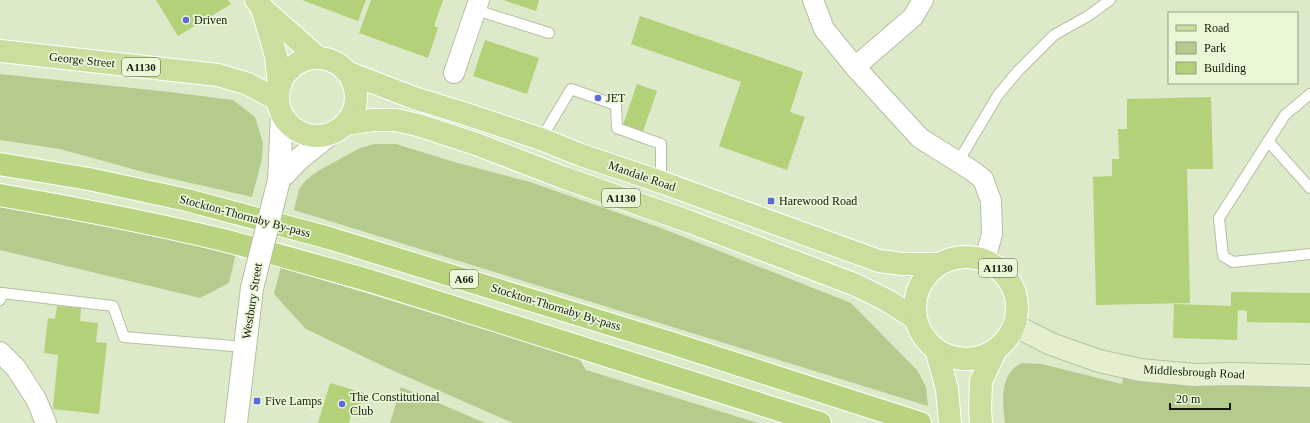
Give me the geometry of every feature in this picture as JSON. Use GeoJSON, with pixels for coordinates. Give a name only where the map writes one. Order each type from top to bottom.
{"type":"FeatureCollection","features":[{"type":"Feature","properties":{"kind":"highway","name":"Stockton-Thornaby By-pass"},"geometry":{"type":"LineString","coordinates":[[0,164],[89,179],[187,200],[329,238],[653,337],[920,423]]}},
{"type":"Feature","properties":{"kind":"highway","name":"A66"},"geometry":{"type":"LineString","coordinates":[[0,195],[96,212],[170,228],[222,240],[303,262],[374,282],[820,423]]}},
{"type":"Feature","properties":{"kind":"main road","name":"Mandale Road"},"geometry":{"type":"LineString","coordinates":[[259,4],[317,57],[329,59],[340,64],[349,73],[414,98],[542,139],[581,155],[661,182],[879,261],[903,264],[938,264]]}},
{"type":"Feature","properties":{"kind":"main road","name":"Mandale Road"},"geometry":{"type":"LineString","coordinates":[[259,4],[276,56],[280,100]]}},
{"type":"Feature","properties":{"kind":"main road","name":"George Street"},"geometry":{"type":"LineString","coordinates":[[0,51],[218,75],[248,84],[280,100]]}},
{"type":"Feature","properties":{"kind":"main road"},"geometry":{"type":"LineString","coordinates":[[317,57],[305,59],[294,65],[285,73],[280,100],[290,126],[302,133],[315,136],[337,130],[353,115],[357,93],[349,73]]}},
{"type":"Feature","properties":{"kind":"main road","name":"A1130"},"geometry":{"type":"LineString","coordinates":[[337,130],[373,120],[396,120],[418,125],[476,144],[562,177],[690,222],[856,285],[888,301],[916,319]]}},
{"type":"Feature","properties":{"kind":"main road","name":"A1130"},"geometry":{"type":"LineString","coordinates":[[981,423],[981,381],[996,350],[1007,339],[1014,325],[1018,310],[1016,294],[1010,280],[999,268],[985,260],[970,256],[953,258],[938,264],[927,275],[919,288],[915,303],[916,319],[920,331],[936,349],[950,356],[966,359],[982,356],[996,350]]}},
{"type":"Feature","properties":{"kind":"main road","name":"Middlesbrough Road"},"geometry":{"type":"LineString","coordinates":[[1014,325],[1051,344],[1099,361],[1140,370],[1194,374],[1310,376]]}},
{"type":"Feature","properties":{"kind":"main road","name":"A1130"},"geometry":{"type":"LineString","coordinates":[[936,349],[947,388],[950,423]]}},
{"type":"Feature","properties":{"kind":"street"},"geometry":{"type":"LineString","coordinates":[[813,0],[824,29],[855,67],[920,138],[971,170],[983,180],[991,201],[992,234],[985,260]]}},
{"type":"Feature","properties":{"kind":"street"},"geometry":{"type":"LineString","coordinates":[[855,67],[913,17],[923,0]]}},
{"type":"Feature","properties":{"kind":"street"},"geometry":{"type":"LineString","coordinates":[[454,73],[478,5]]}},
{"type":"Feature","properties":{"kind":"street","name":"Westbury Street"},"geometry":{"type":"LineString","coordinates":[[236,423],[252,288],[279,180],[280,100]]}},
{"type":"Feature","properties":{"kind":"street","name":"Westbury Street"},"geometry":{"type":"LineString","coordinates":[[279,180],[299,159],[337,130]]}},
{"type":"Feature","properties":{"kind":"street"},"geometry":{"type":"LineString","coordinates":[[0,352],[16,368],[36,399],[46,423]]}},
{"type":"Feature","properties":{"kind":"lane"},"geometry":{"type":"LineString","coordinates":[[958,162],[998,96],[1018,71],[1054,35],[1088,16],[1110,0]]}},
{"type":"Feature","properties":{"kind":"lane"},"geometry":{"type":"LineString","coordinates":[[478,5],[549,33]]}},
{"type":"Feature","properties":{"kind":"lane"},"geometry":{"type":"LineString","coordinates":[[542,139],[571,89],[598,98],[616,105],[617,128],[660,144],[661,182]]}},
{"type":"Feature","properties":{"kind":"lane"},"geometry":{"type":"LineString","coordinates":[[1310,94],[1285,115],[1219,218],[1223,256],[1233,262],[1310,254]]}},
{"type":"Feature","properties":{"kind":"lane"},"geometry":{"type":"LineString","coordinates":[[1268,141],[1310,188]]}},
{"type":"Feature","properties":{"kind":"lane"},"geometry":{"type":"LineString","coordinates":[[0,300],[2,293],[113,306],[124,337],[245,347]]}},
{"type":"Feature","properties":{"kind":"green space"},"geometry":{"type":"Polygon","coordinates":[[[0,74],[233,100],[255,117],[263,143],[262,159],[252,197],[147,173],[60,149],[0,140],[0,74]]]}},
{"type":"Feature","properties":{"kind":"green space"},"geometry":{"type":"Polygon","coordinates":[[[375,144],[396,144],[454,162],[530,182],[661,228],[851,303],[917,370],[926,387],[928,406],[294,210],[299,189],[306,180],[318,171],[360,148],[375,144]]]}},
{"type":"Feature","properties":{"kind":"green space"},"geometry":{"type":"Polygon","coordinates":[[[0,207],[89,223],[236,253],[229,283],[200,298],[0,250],[0,207]]]}},
{"type":"Feature","properties":{"kind":"green space"},"geometry":{"type":"Polygon","coordinates":[[[281,267],[579,358],[586,370],[758,423],[513,423],[385,367],[306,329],[274,294],[281,267]]]}},
{"type":"Feature","properties":{"kind":"green space"},"geometry":{"type":"Polygon","coordinates":[[[1022,363],[1042,364],[1122,384],[1124,375],[1310,385],[1310,423],[1005,423],[1003,396],[1004,389],[1008,376],[1015,367],[1022,363]]]}},
{"type":"Feature","properties":{"kind":"green space"},"geometry":{"type":"Polygon","coordinates":[[[401,387],[485,423],[390,423],[401,387]]]}},
{"type":"Feature","properties":{"kind":"building","name":"Driven"},"geometry":{"type":"Polygon","coordinates":[[[156,0],[228,0],[231,4],[178,36],[156,0]]]}},
{"type":"Feature","properties":{"kind":"building"},"geometry":{"type":"Polygon","coordinates":[[[302,0],[366,0],[358,21],[302,0]]]}},
{"type":"Feature","properties":{"kind":"building"},"geometry":{"type":"Polygon","coordinates":[[[371,0],[443,0],[434,26],[438,28],[428,58],[359,33],[371,0]]]}},
{"type":"Feature","properties":{"kind":"building"},"geometry":{"type":"Polygon","coordinates":[[[503,0],[539,0],[536,11],[503,0]]]}},
{"type":"Feature","properties":{"kind":"building"},"geometry":{"type":"Polygon","coordinates":[[[640,16],[803,72],[790,112],[805,117],[787,170],[719,146],[741,82],[631,44],[640,16]]]}},
{"type":"Feature","properties":{"kind":"building"},"geometry":{"type":"Polygon","coordinates":[[[485,40],[539,58],[527,94],[473,76],[485,40]]]}},
{"type":"Feature","properties":{"kind":"building"},"geometry":{"type":"Polygon","coordinates":[[[637,84],[657,91],[643,131],[623,125],[637,84]]]}},
{"type":"Feature","properties":{"kind":"building"},"geometry":{"type":"Polygon","coordinates":[[[1211,97],[1213,169],[1187,169],[1190,303],[1096,305],[1093,177],[1112,176],[1112,159],[1119,159],[1118,129],[1127,129],[1127,99],[1211,97]]]}},
{"type":"Feature","properties":{"kind":"building"},"geometry":{"type":"Polygon","coordinates":[[[1231,292],[1310,293],[1310,323],[1247,322],[1247,311],[1238,310],[1237,340],[1173,338],[1174,304],[1231,306],[1231,292]]]}},
{"type":"Feature","properties":{"kind":"building"},"geometry":{"type":"Polygon","coordinates":[[[57,306],[81,308],[80,321],[98,323],[96,342],[107,343],[99,414],[53,409],[58,355],[44,353],[48,318],[55,319],[57,306]]]}},
{"type":"Feature","properties":{"kind":"building","name":"The Constitutional Club"},"geometry":{"type":"Polygon","coordinates":[[[330,383],[364,393],[357,417],[351,415],[349,423],[318,423],[330,383]]]}},
{"type":"Feature","properties":{"kind":"place","name":"Driven"},"geometry":{"type":"Point","coordinates":[186,20]}},
{"type":"Feature","properties":{"kind":"place","name":"JET"},"geometry":{"type":"Point","coordinates":[598,98]}},
{"type":"Feature","properties":{"kind":"place","name":"Harewood Road"},"geometry":{"type":"Point","coordinates":[771,201]}},
{"type":"Feature","properties":{"kind":"place","name":"Five Lamps"},"geometry":{"type":"Point","coordinates":[257,401]}},
{"type":"Feature","properties":{"kind":"place","name":"The Constitutional Club"},"geometry":{"type":"Point","coordinates":[342,404]}}]}
